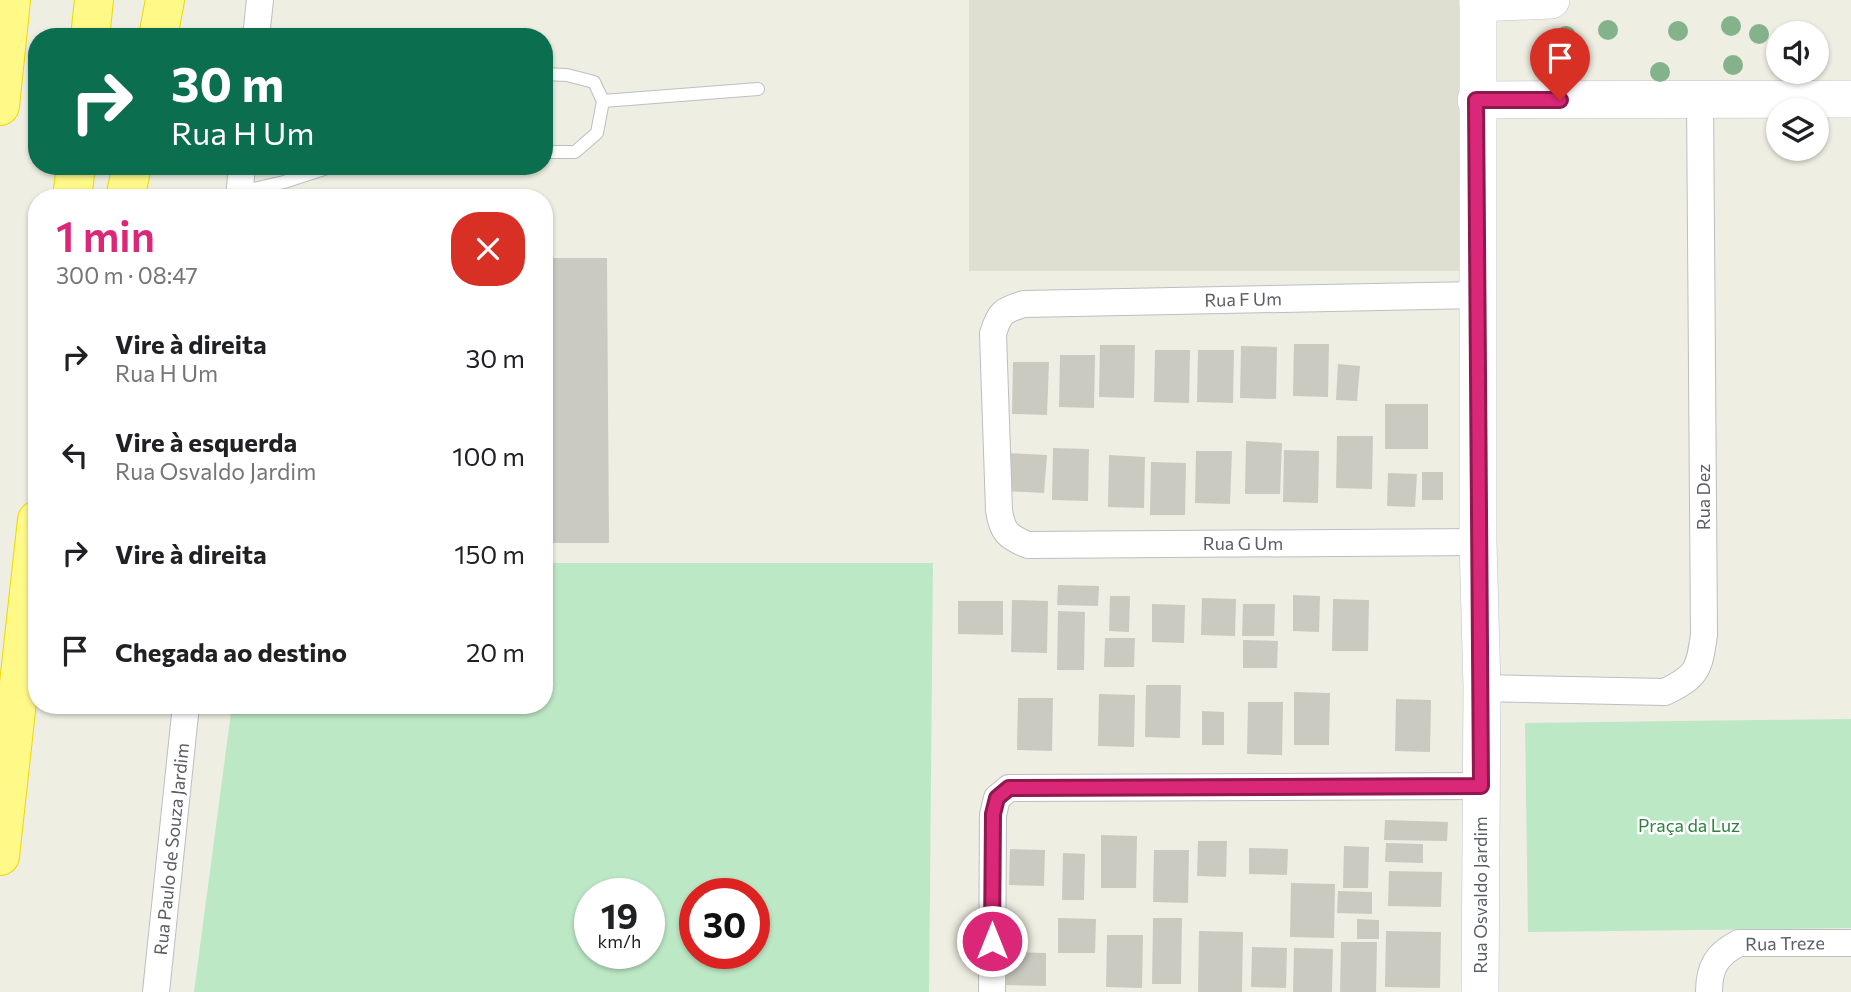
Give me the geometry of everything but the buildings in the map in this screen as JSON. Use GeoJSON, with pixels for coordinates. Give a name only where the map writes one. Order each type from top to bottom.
{"type":"FeatureCollection","features":[{"type":"Feature","properties":{"kind":"highway"},"geometry":{"type":"LineString","coordinates":[[0,106],[11,0]]}},
{"type":"Feature","properties":{"kind":"highway"},"geometry":{"type":"LineString","coordinates":[[91,28],[94,0]]}},
{"type":"Feature","properties":{"kind":"highway"},"geometry":{"type":"LineString","coordinates":[[160,28],[165,0]]}},
{"type":"Feature","properties":{"kind":"highway"},"geometry":{"type":"LineString","coordinates":[[0,856],[28,602]]}},
{"type":"Feature","properties":{"kind":"highway"},"geometry":{"type":"LineString","coordinates":[[9,774],[28,680]]}},
{"type":"Feature","properties":{"kind":"street"},"geometry":{"type":"LineString","coordinates":[[257,28],[260,0]]}},
{"type":"Feature","properties":{"kind":"street"},"geometry":{"type":"LineString","coordinates":[[1478,1],[1551,0]]}},
{"type":"Feature","properties":{"kind":"street","name":"Rua Osvaldo Jardim"},"geometry":{"type":"LineString","coordinates":[[1478,1],[1478,542],[1482,688],[1480,992]]}},
{"type":"Feature","properties":{"kind":"street"},"geometry":{"type":"LineString","coordinates":[[1476,100],[1851,99]]}},
{"type":"Feature","properties":{"kind":"street","name":"Rua Dez"},"geometry":{"type":"LineString","coordinates":[[1482,688],[1665,692],[1683,684],[1699,667],[1704,635],[1700,100]]}},
{"type":"Feature","properties":{"kind":"street","name":"Rua F Um"},"geometry":{"type":"LineString","coordinates":[[1010,537],[1001,523],[999,510],[993,334],[998,317],[1010,308],[1024,304],[1478,295]]}},
{"type":"Feature","properties":{"kind":"street","name":"Rua G Um"},"geometry":{"type":"LineString","coordinates":[[1010,537],[1028,545],[1478,542]]}},
{"type":"Feature","properties":{"kind":"street","name":"Rua Paulo de Souza Jardim"},"geometry":{"type":"LineString","coordinates":[[156,992],[185,714]]}},
{"type":"Feature","properties":{"kind":"street"},"geometry":{"type":"LineString","coordinates":[[992,992],[993,814],[997,798],[1009,788],[1481,786]]}},
{"type":"Feature","properties":{"kind":"street","name":"Rua Treze"},"geometry":{"type":"LineString","coordinates":[[1709,992],[1713,962],[1739,943],[1851,943]]}},
{"type":"Feature","properties":{"kind":"lane"},"geometry":{"type":"LineString","coordinates":[[553,74],[594,82],[603,101],[597,133],[575,152],[553,152]]}},
{"type":"Feature","properties":{"kind":"lane"},"geometry":{"type":"LineString","coordinates":[[603,101],[758,89]]}},
{"type":"Feature","properties":{"kind":"lane"},"geometry":{"type":"LineString","coordinates":[[240,185],[276,184],[298,175]]}},
{"type":"Feature","properties":{"kind":"shaded area"},"geometry":{"type":"Polygon","coordinates":[[[969,0],[1464,0],[1464,271],[969,271],[969,0]]]}},
{"type":"Feature","properties":{"kind":"green space"},"geometry":{"type":"Polygon","coordinates":[[[553,563],[933,563],[929,992],[194,992],[231,714],[553,714],[553,563]]]}},
{"type":"Feature","properties":{"kind":"green space","name":"Praça da Luz"},"geometry":{"type":"Polygon","coordinates":[[[1851,719],[1851,928],[1528,932],[1525,723],[1851,719]]]}},
{"type":"Feature","properties":{"kind":"route"},"geometry":{"type":"LineString","coordinates":[[992,941],[993,814],[997,798],[1009,788],[1481,786],[1476,100],[1560,100]]}}]}
